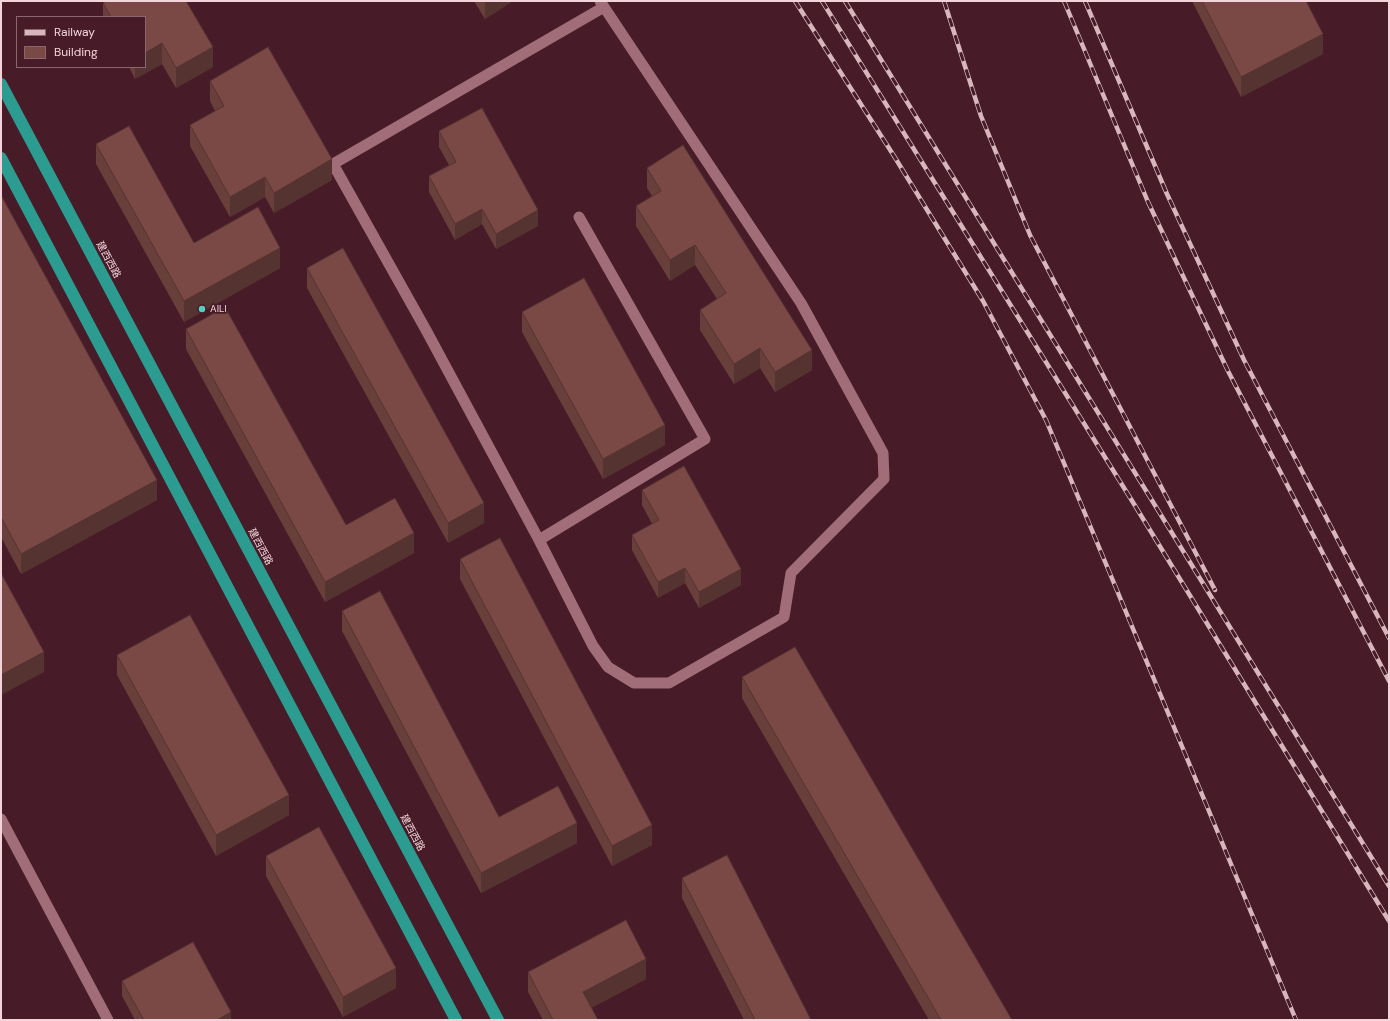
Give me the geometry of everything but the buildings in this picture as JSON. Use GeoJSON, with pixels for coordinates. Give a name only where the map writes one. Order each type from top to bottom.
{"type":"FeatureCollection","features":[{"type":"Feature","properties":{"kind":"highway","name":"建西西路"},"geometry":{"type":"LineString","coordinates":[[1,84],[498,1020]]}},
{"type":"Feature","properties":{"kind":"highway"},"geometry":{"type":"LineString","coordinates":[[1,158],[456,1020]]}},
{"type":"Feature","properties":{"kind":"lane"},"geometry":{"type":"LineString","coordinates":[[602,4],[801,303],[883,454],[884,479],[791,573],[784,617],[670,683],[634,682],[608,666],[593,646],[539,540],[426,330],[333,164],[602,4]]}},
{"type":"Feature","properties":{"kind":"lane"},"geometry":{"type":"LineString","coordinates":[[539,540],[705,439],[579,217]]}},
{"type":"Feature","properties":{"kind":"lane"},"geometry":{"type":"LineString","coordinates":[[1,819],[108,1020]]}},
{"type":"Feature","properties":{"kind":"railway"},"geometry":{"type":"LineString","coordinates":[[795,1],[894,156],[983,301],[1046,420],[1296,1020]]}},
{"type":"Feature","properties":{"kind":"railway"},"geometry":{"type":"LineString","coordinates":[[822,1],[1134,504],[1389,921]]}},
{"type":"Feature","properties":{"kind":"railway"},"geometry":{"type":"LineString","coordinates":[[845,1],[1389,886]]}},
{"type":"Feature","properties":{"kind":"railway"},"geometry":{"type":"LineString","coordinates":[[944,1],[981,116],[1030,235],[1215,590]]}},
{"type":"Feature","properties":{"kind":"railway"},"geometry":{"type":"LineString","coordinates":[[1064,1],[1148,202],[1228,371],[1389,681]]}},
{"type":"Feature","properties":{"kind":"railway"},"geometry":{"type":"LineString","coordinates":[[1085,1],[1167,194],[1244,360],[1389,638]]}},
{"type":"Feature","properties":{"kind":"place","name":"AILI"},"geometry":{"type":"Point","coordinates":[202,309]}}]}
